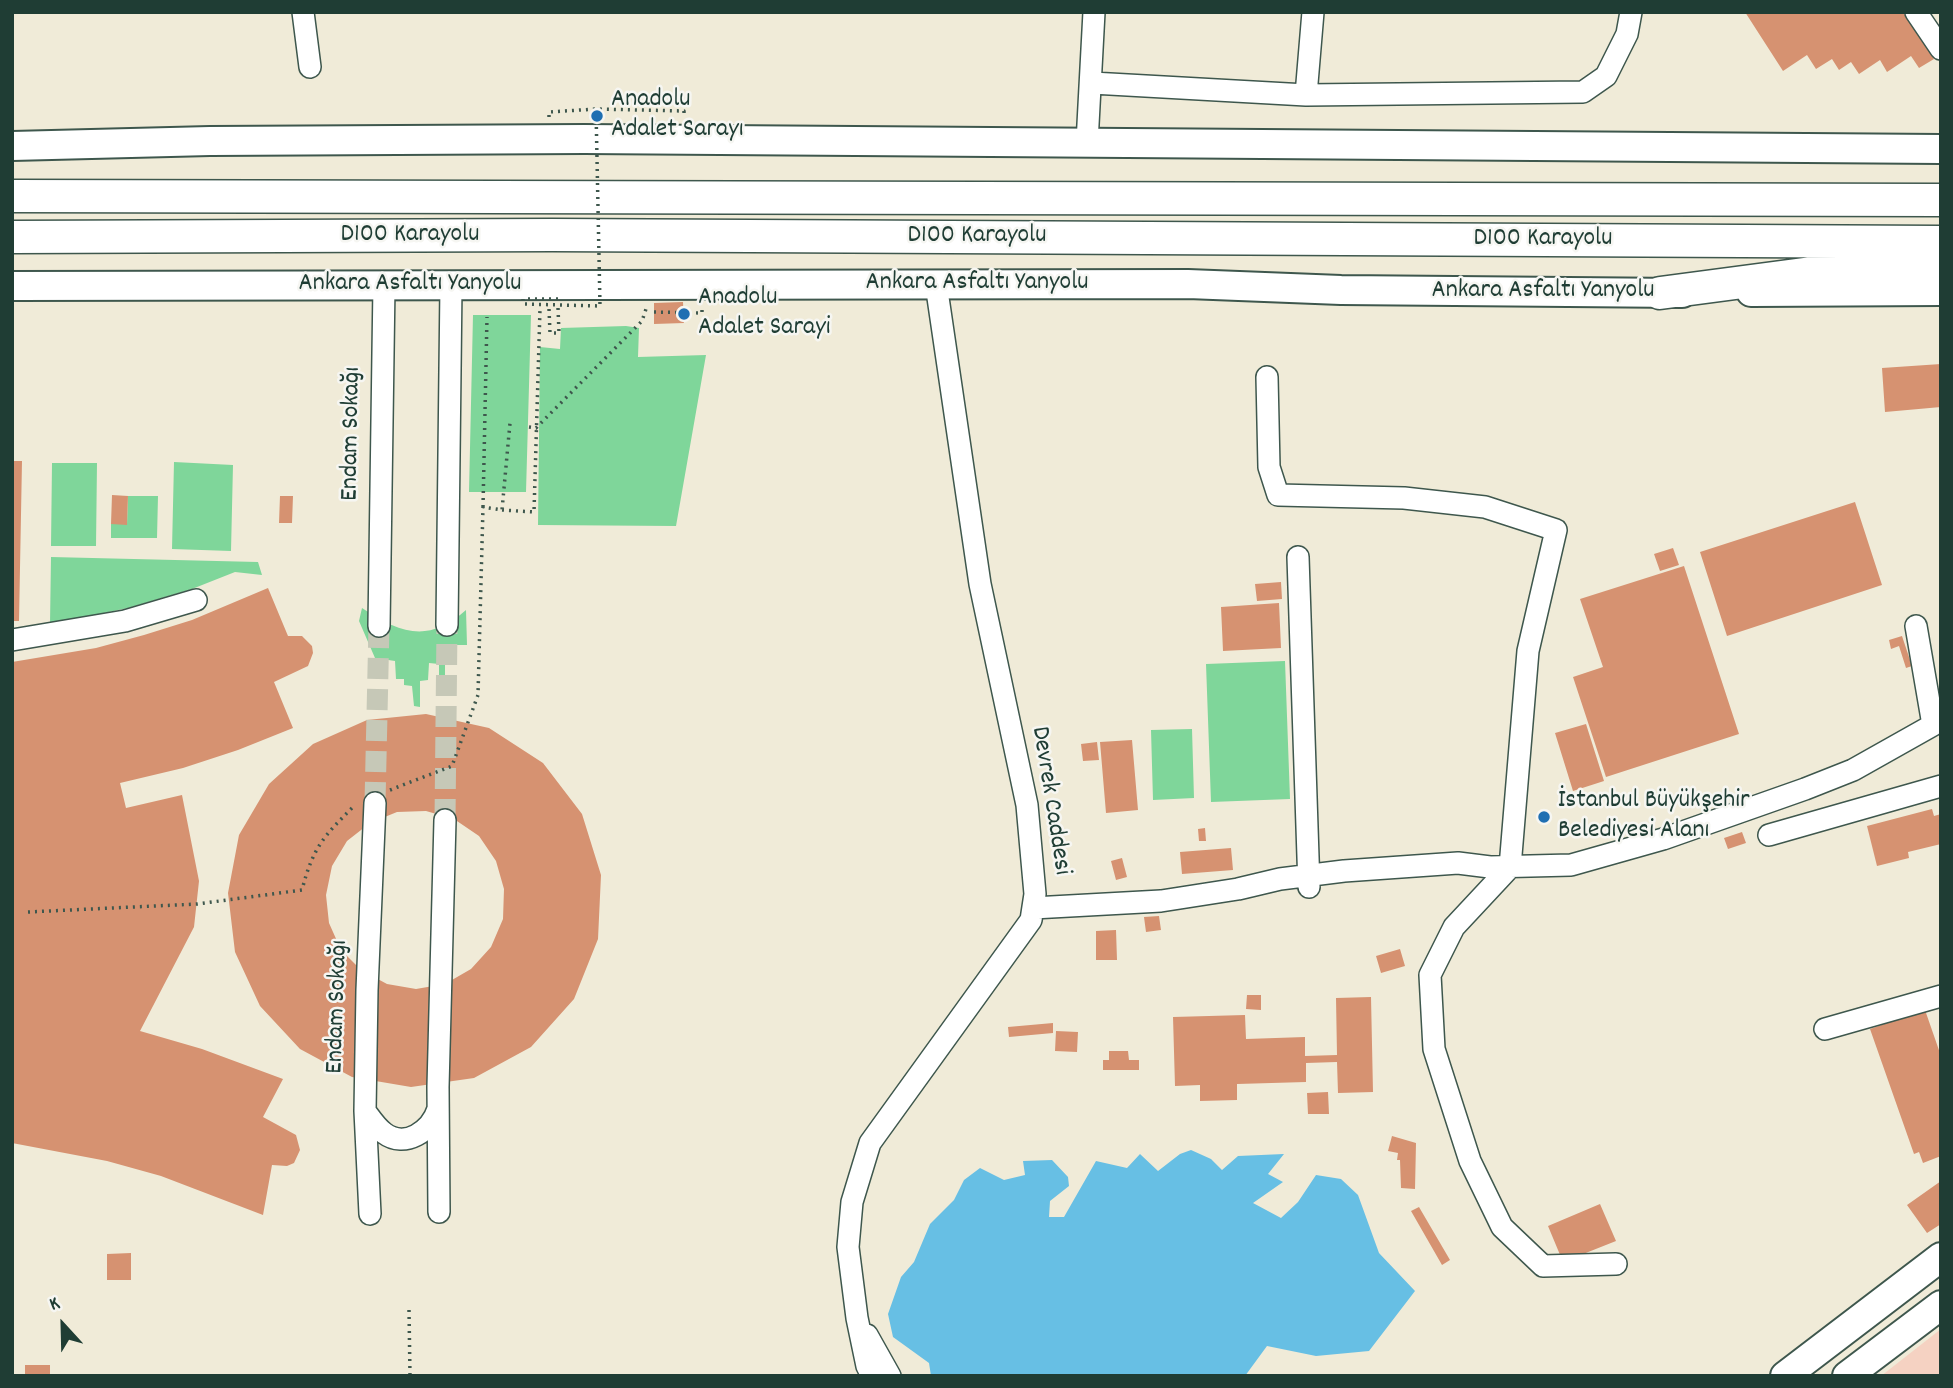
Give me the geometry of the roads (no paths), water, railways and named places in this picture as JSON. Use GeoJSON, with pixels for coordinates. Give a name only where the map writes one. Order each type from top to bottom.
{"type":"FeatureCollection","features":[{"type":"Feature","properties":{"kind":"highway","name":"D100 Karayolu"},"geometry":{"type":"LineString","coordinates":[[12,196],[1941,200]]}},
{"type":"Feature","properties":{"kind":"highway","name":"D100 Karayolu"},"geometry":{"type":"LineString","coordinates":[[12,237],[552,235],[1941,242]]}},
{"type":"Feature","properties":{"kind":"highway"},"geometry":{"type":"LineString","coordinates":[[1660,293],[1834,270],[1941,261]]}},
{"type":"Feature","properties":{"kind":"main road"},"geometry":{"type":"LineString","coordinates":[[12,146],[210,141],[584,139],[1941,149]]}},
{"type":"Feature","properties":{"kind":"main road","name":"Ankara Asfaltı Yanyolu"},"geometry":{"type":"LineString","coordinates":[[12,286],[1188,284],[1341,290],[1660,293],[1941,291]]}},
{"type":"Feature","properties":{"kind":"main road"},"geometry":{"type":"LineString","coordinates":[[1785,1376],[1941,1257]]}},
{"type":"Feature","properties":{"kind":"main road"},"geometry":{"type":"LineString","coordinates":[[1847,1376],[1941,1305]]}},
{"type":"Feature","properties":{"kind":"street"},"geometry":{"type":"LineString","coordinates":[[303,12],[310,67]]}},
{"type":"Feature","properties":{"kind":"street"},"geometry":{"type":"LineString","coordinates":[[1087,143],[1094,12]]}},
{"type":"Feature","properties":{"kind":"street"},"geometry":{"type":"LineString","coordinates":[[1306,95],[1313,12]]}},
{"type":"Feature","properties":{"kind":"street"},"geometry":{"type":"LineString","coordinates":[[1091,83],[1306,95],[1583,92],[1606,76],[1628,34],[1631,12]]}},
{"type":"Feature","properties":{"kind":"street"},"geometry":{"type":"LineString","coordinates":[[1916,12],[1941,49]]}},
{"type":"Feature","properties":{"kind":"street","name":"Devrek Caddesi"},"geometry":{"type":"LineString","coordinates":[[872,1376],[867,1366],[857,1318],[848,1247],[852,1202],[870,1143],[1031,920],[1035,894],[1027,805],[980,584],[936,284]]}},
{"type":"Feature","properties":{"kind":"street","name":"Endam Sokağı"},"geometry":{"type":"LineString","coordinates":[[379,626],[384,285]]}},
{"type":"Feature","properties":{"kind":"street"},"geometry":{"type":"LineString","coordinates":[[447,625],[452,285]]}},
{"type":"Feature","properties":{"kind":"street"},"geometry":{"type":"LineString","coordinates":[[1267,377],[1269,467],[1278,495],[1404,498],[1485,507],[1556,530],[1528,651],[1500,867],[1454,927],[1430,975],[1434,1049],[1470,1161],[1502,1227],[1543,1266],[1616,1264]]}},
{"type":"Feature","properties":{"kind":"street"},"geometry":{"type":"LineString","coordinates":[[1298,557],[1309,881]]}},
{"type":"Feature","properties":{"kind":"street"},"geometry":{"type":"LineString","coordinates":[[12,640],[125,621],[196,600]]}},
{"type":"Feature","properties":{"kind":"street"},"geometry":{"type":"LineString","coordinates":[[1033,908],[1161,901],[1238,889],[1259,892],[1309,881],[1460,878],[1500,867],[1571,866],[1663,839],[1853,770],[1938,723],[1916,626]]}},
{"type":"Feature","properties":{"kind":"street"},"geometry":{"type":"LineString","coordinates":[[1769,835],[1941,786]]}},
{"type":"Feature","properties":{"kind":"street","name":"Endam Sokağı"},"geometry":{"type":"LineString","coordinates":[[370,1214],[365,1111],[371,800]]}},
{"type":"Feature","properties":{"kind":"street"},"geometry":{"type":"LineString","coordinates":[[439,1212],[438,1097],[445,820]]}},
{"type":"Feature","properties":{"kind":"street"},"geometry":{"type":"LineString","coordinates":[[1825,1029],[1941,996]]}},
{"type":"Feature","properties":{"kind":"street"},"geometry":{"type":"LineString","coordinates":[[365,1111],[375,1126],[386,1135],[397,1138],[411,1137],[434,1122],[438,1097]]}},
{"type":"Feature","properties":{"kind":"street","name":"Devrek Caddesi"},"geometry":{"type":"LineString","coordinates":[[857,1318],[890,1376]]}},
{"type":"Feature","properties":{"kind":"water"},"geometry":{"type":"Polygon","coordinates":[[[1191,1150],[1211,1159],[1222,1170],[1238,1156],[1284,1154],[1268,1174],[1283,1182],[1253,1203],[1281,1218],[1298,1202],[1316,1175],[1341,1179],[1358,1195],[1379,1253],[1415,1291],[1369,1351],[1316,1356],[1267,1346],[1245,1376],[931,1376],[929,1363],[893,1337],[888,1314],[901,1277],[914,1262],[930,1224],[954,1200],[964,1180],[980,1168],[1004,1180],[1025,1175],[1023,1161],[1052,1160],[1068,1177],[1069,1186],[1050,1201],[1049,1217],[1064,1217],[1096,1161],[1127,1168],[1140,1154],[1158,1171],[1180,1154],[1191,1150]]]}},
{"type":"Feature","properties":{"kind":"tunnel"},"geometry":{"type":"LineString","coordinates":[[445,820],[447,625]]}},
{"type":"Feature","properties":{"kind":"tunnel"},"geometry":{"type":"LineString","coordinates":[[375,803],[379,626]]}},
{"type":"Feature","properties":{"kind":"place","name":"Anadolu Adalet Sarayı"},"geometry":{"type":"Point","coordinates":[597,116]}},
{"type":"Feature","properties":{"kind":"place","name":"Anadolu Adalet Sarayi"},"geometry":{"type":"Point","coordinates":[684,314]}},
{"type":"Feature","properties":{"kind":"place","name":"İstanbul Büyükşehir Belediyesi Alanı"},"geometry":{"type":"Point","coordinates":[1544,817]}}]}
